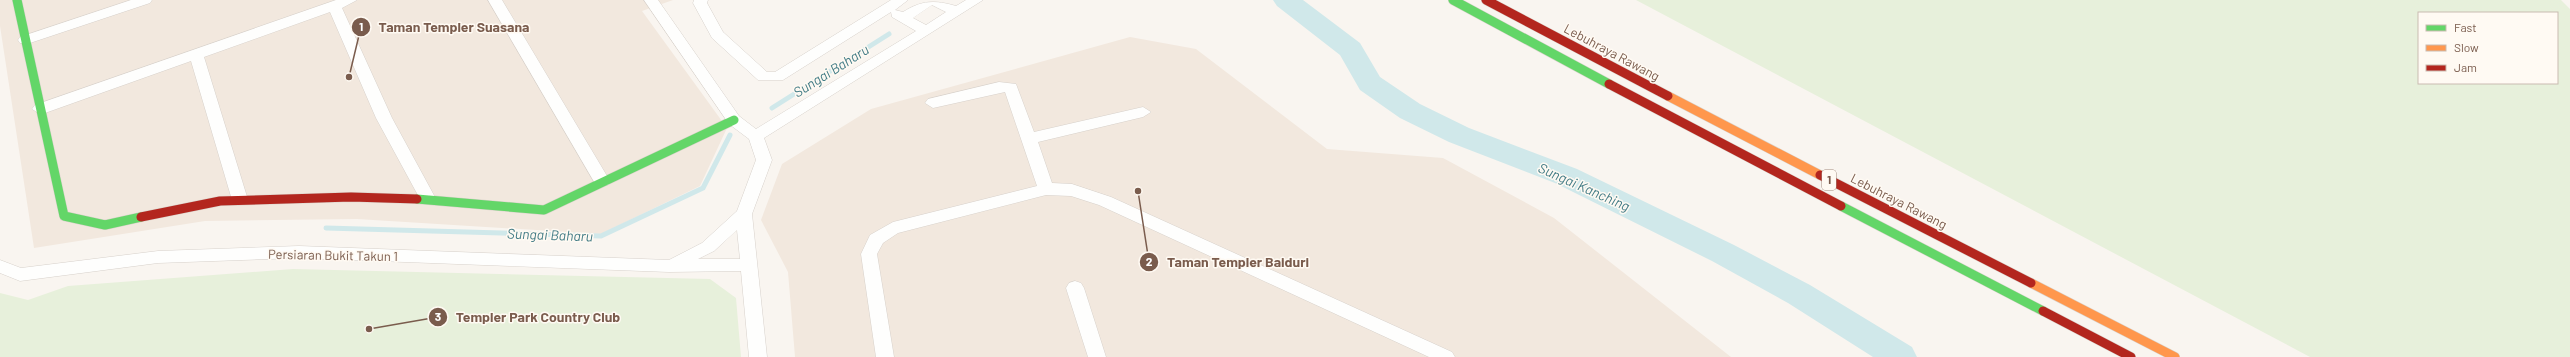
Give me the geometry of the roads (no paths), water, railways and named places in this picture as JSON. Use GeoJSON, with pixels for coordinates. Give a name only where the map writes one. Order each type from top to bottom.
{"type":"FeatureCollection","features":[{"type":"Feature","properties":{"kind":"main road"},"geometry":{"type":"LineString","coordinates":[[16,0],[64,216],[105,225],[220,201],[240,200],[351,197],[428,199],[544,210],[602,181],[734,120]]}},
{"type":"Feature","properties":{"kind":"main road","name":"1"},"geometry":{"type":"LineString","coordinates":[[1453,0],[1779,174],[2131,357]]}},
{"type":"Feature","properties":{"kind":"main road","name":"Lebuhraya Rawang"},"geometry":{"type":"LineString","coordinates":[[1486,0],[1792,161],[2175,357]]}},
{"type":"Feature","properties":{"kind":"street"},"geometry":{"type":"LineString","coordinates":[[25,40],[145,0]]}},
{"type":"Feature","properties":{"kind":"street"},"geometry":{"type":"LineString","coordinates":[[40,109],[350,0]]}},
{"type":"Feature","properties":{"kind":"street"},"geometry":{"type":"LineString","coordinates":[[495,0],[602,181]]}},
{"type":"Feature","properties":{"kind":"street"},"geometry":{"type":"LineString","coordinates":[[651,0],[734,120],[756,136],[764,160],[744,214],[758,357]]}},
{"type":"Feature","properties":{"kind":"street"},"geometry":{"type":"LineString","coordinates":[[701,0],[700,4],[717,35],[763,77],[770,78],[778,77],[901,0]]}},
{"type":"Feature","properties":{"kind":"street"},"geometry":{"type":"LineString","coordinates":[[926,31],[900,16],[930,0]]}},
{"type":"Feature","properties":{"kind":"street"},"geometry":{"type":"LineString","coordinates":[[934,0],[956,12]]}},
{"type":"Feature","properties":{"kind":"street"},"geometry":{"type":"LineString","coordinates":[[756,136],[976,0]]}},
{"type":"Feature","properties":{"kind":"street"},"geometry":{"type":"LineString","coordinates":[[334,5],[384,118],[428,199]]}},
{"type":"Feature","properties":{"kind":"street"},"geometry":{"type":"LineString","coordinates":[[196,55],[240,200]]}},
{"type":"Feature","properties":{"kind":"street"},"geometry":{"type":"LineString","coordinates":[[933,103],[999,87],[1012,87],[1046,189]]}},
{"type":"Feature","properties":{"kind":"street"},"geometry":{"type":"LineString","coordinates":[[1029,139],[1143,112]]}},
{"type":"Feature","properties":{"kind":"street"},"geometry":{"type":"LineString","coordinates":[[885,357],[869,254],[876,239],[893,228],[1046,189],[1072,190],[1105,200],[1446,357]]}},
{"type":"Feature","properties":{"kind":"street"},"geometry":{"type":"LineString","coordinates":[[669,266],[708,247],[744,214]]}},
{"type":"Feature","properties":{"kind":"street","name":"Persiaran Bukit Takun 1"},"geometry":{"type":"LineString","coordinates":[[0,266],[20,275],[158,257],[299,252],[669,266],[748,265]]}},
{"type":"Feature","properties":{"kind":"street"},"geometry":{"type":"LineString","coordinates":[[1075,288],[1097,357]]}},
{"type":"Feature","properties":{"kind":"waterway","name":"Sungai Kanching"},"geometry":{"type":"LineString","coordinates":[[1286,0],[1350,49],[1370,83],[1410,111],[1459,135],[1566,176],[1723,253],[1799,294],[1900,357]]}},
{"type":"Feature","properties":{"kind":"waterway","name":"Sungai Baharu"},"geometry":{"type":"LineString","coordinates":[[772,108],[889,34]]}},
{"type":"Feature","properties":{"kind":"waterway","name":"Sungai Baharu"},"geometry":{"type":"LineString","coordinates":[[326,228],[601,236],[703,188],[730,135]]}},
{"type":"Feature","properties":{"kind":"place","name":"Taman Templer Suasana"},"geometry":{"type":"Point","coordinates":[349,77]}},
{"type":"Feature","properties":{"kind":"place","name":"Taman Templer Baiduri"},"geometry":{"type":"Point","coordinates":[1138,191]}},
{"type":"Feature","properties":{"kind":"place","name":"Templer Park Country Club"},"geometry":{"type":"Point","coordinates":[369,329]}}]}
